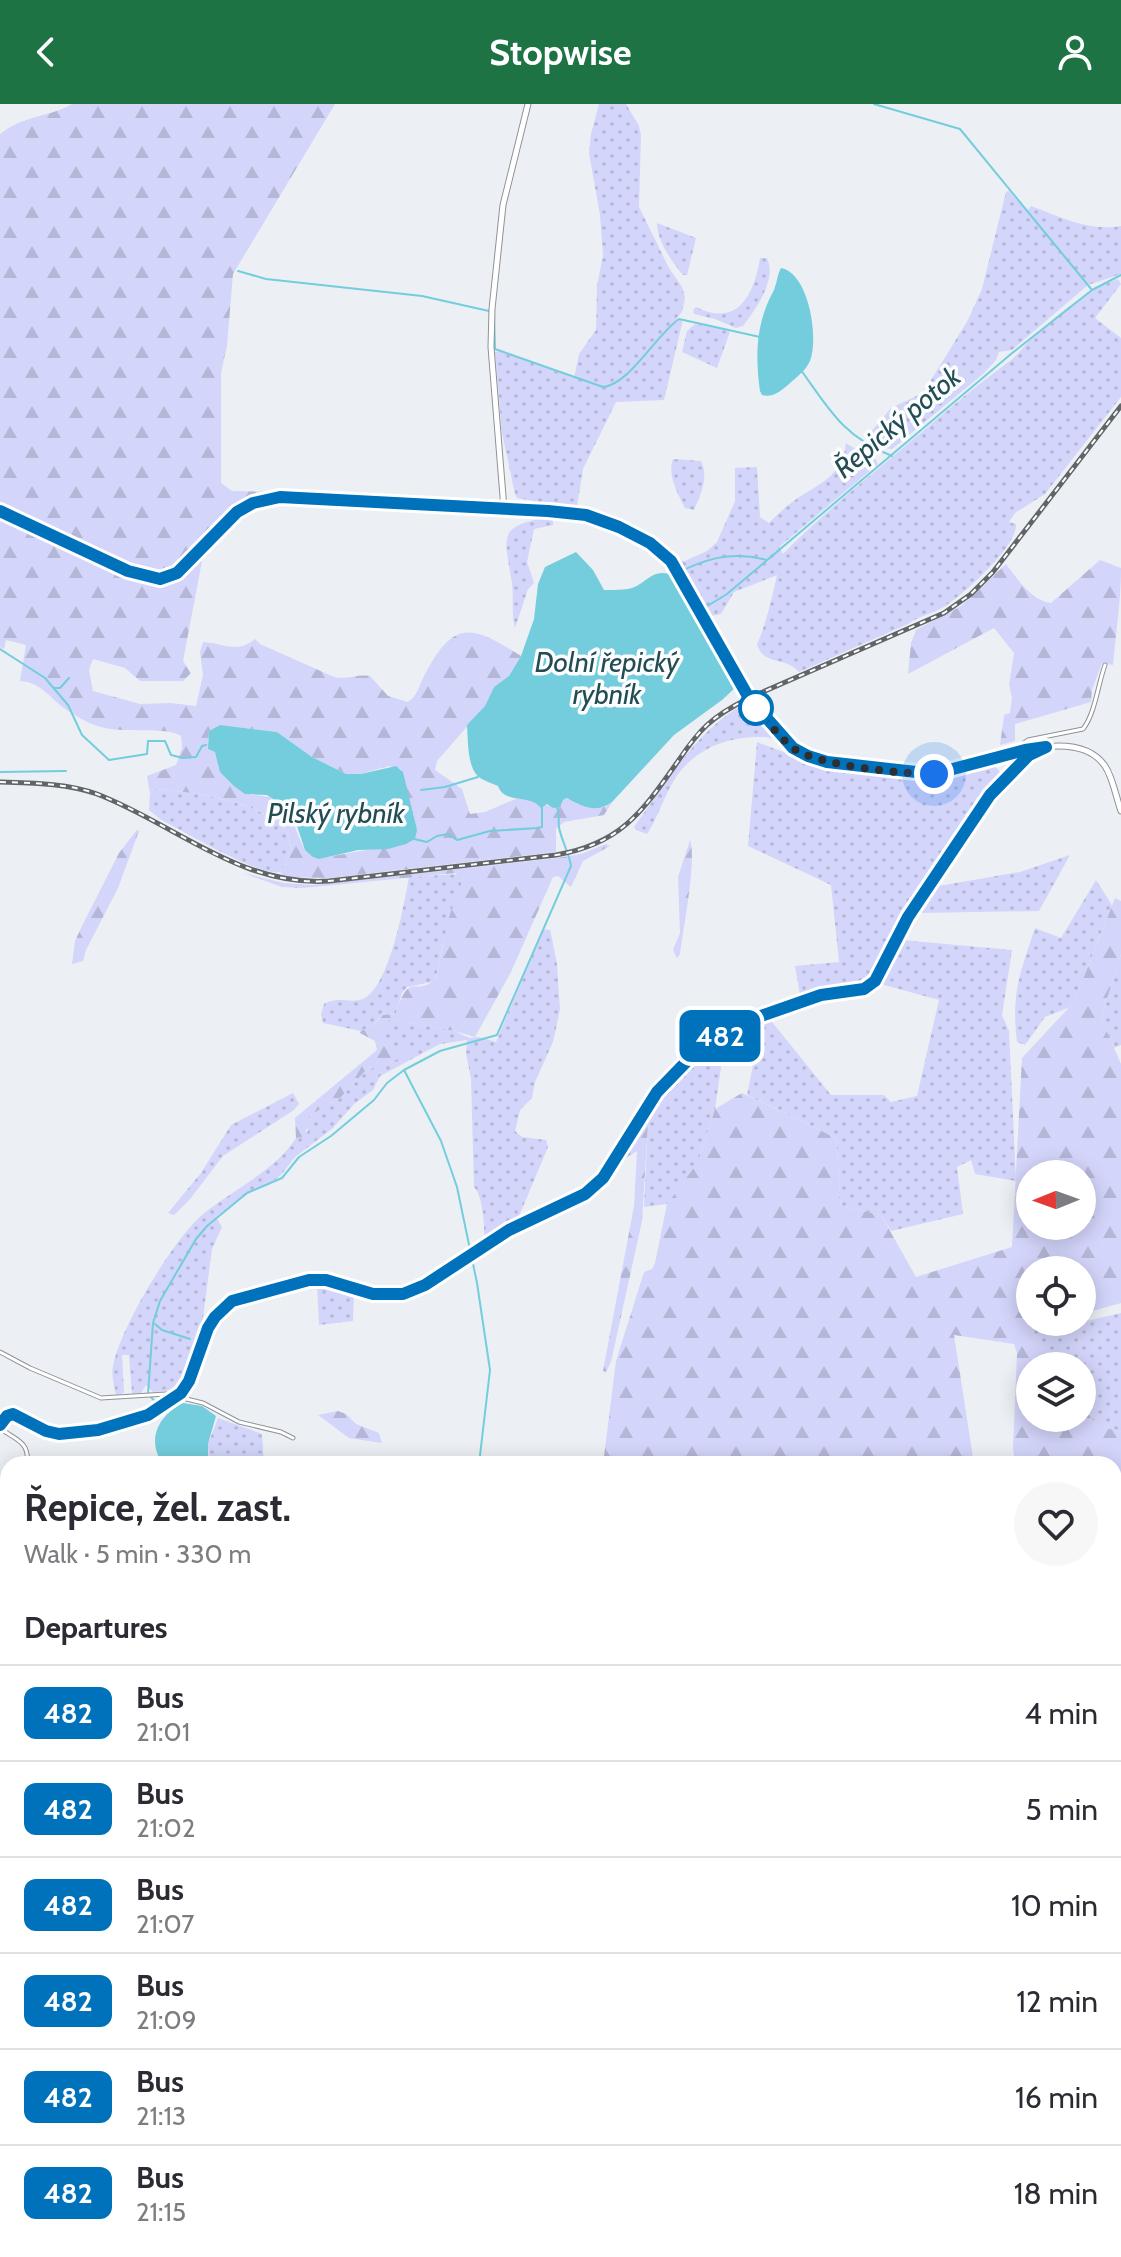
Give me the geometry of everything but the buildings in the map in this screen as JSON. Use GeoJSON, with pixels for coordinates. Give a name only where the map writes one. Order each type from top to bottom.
{"type":"FeatureCollection","features":[{"type":"Feature","properties":{"kind":"street"},"geometry":{"type":"LineString","coordinates":[[504,509],[491,347],[492,309],[503,205],[528,104]]}},
{"type":"Feature","properties":{"kind":"street"},"geometry":{"type":"LineString","coordinates":[[0,511],[128,571],[160,579],[169,578],[186,566],[231,516],[265,499],[280,497],[586,515],[637,534],[671,561],[754,705],[793,748],[817,759],[934,774],[1046,747],[1083,750],[1100,760],[1108,771],[1121,811]]}},
{"type":"Feature","properties":{"kind":"street"},"geometry":{"type":"LineString","coordinates":[[1027,752],[1024,743],[1028,740],[1083,729],[1094,708],[1095,692],[1105,665]]}},
{"type":"Feature","properties":{"kind":"street"},"geometry":{"type":"LineString","coordinates":[[27,1456],[26,1445],[0,1426],[7,1416],[13,1414],[46,1431],[59,1434],[98,1430],[148,1415],[177,1396],[189,1381],[213,1319],[232,1301],[309,1280],[326,1280],[383,1295],[403,1294],[425,1285],[509,1230],[585,1194],[603,1178],[657,1092],[690,1058],[741,1023],[821,995],[855,991],[871,985],[883,968],[908,917],[990,795],[1027,752]]}},
{"type":"Feature","properties":{"kind":"street"},"geometry":{"type":"LineString","coordinates":[[0,1352],[101,1398],[177,1396],[203,1403],[239,1422],[293,1438]]}},
{"type":"Feature","properties":{"kind":"green space"},"geometry":{"type":"Polygon","coordinates":[[[72,104],[335,104],[233,274],[227,346],[221,373],[221,483],[232,491],[278,492],[231,512],[186,562],[168,575],[143,574],[0,507],[0,134],[19,123],[72,104]]]}},
{"type":"Feature","properties":{"kind":"green space"},"geometry":{"type":"Polygon","coordinates":[[[599,104],[626,104],[639,126],[639,207],[685,298],[682,312],[676,319],[682,319],[682,324],[664,400],[616,402],[583,469],[577,506],[573,508],[517,498],[515,494],[502,433],[495,352],[500,351],[574,378],[579,354],[596,330],[597,286],[603,255],[600,215],[589,153],[599,104]]]}},
{"type":"Feature","properties":{"kind":"green space"},"geometry":{"type":"Polygon","coordinates":[[[1009,191],[1027,211],[1031,206],[1087,225],[1121,226],[1121,274],[1088,285],[1012,350],[999,352],[983,374],[892,449],[882,448],[871,441],[871,432],[891,408],[923,393],[968,320],[982,289],[1006,192],[1009,191]]]}},
{"type":"Feature","properties":{"kind":"green space"},"geometry":{"type":"Polygon","coordinates":[[[657,223],[696,238],[687,275],[683,275],[666,251],[657,223]]]}},
{"type":"Feature","properties":{"kind":"green space"},"geometry":{"type":"Polygon","coordinates":[[[760,258],[767,258],[767,285],[743,326],[736,328],[694,314],[696,307],[723,313],[742,304],[753,284],[760,258]]]}},
{"type":"Feature","properties":{"kind":"green space"},"geometry":{"type":"Polygon","coordinates":[[[1118,279],[1121,284],[1095,318],[1121,338],[1121,397],[1045,494],[1015,513],[1009,522],[1016,524],[1008,545],[962,593],[938,610],[799,672],[764,655],[757,644],[777,575],[734,592],[721,614],[707,617],[674,560],[685,561],[707,551],[717,542],[735,501],[735,468],[757,467],[760,517],[769,523],[836,471],[846,443],[873,454],[878,464],[779,547],[783,554],[854,489],[1011,360],[1063,311],[1095,289],[1118,279]]]}},
{"type":"Feature","properties":{"kind":"green space"},"geometry":{"type":"Polygon","coordinates":[[[695,324],[730,332],[717,368],[682,352],[687,331],[695,324]]]}},
{"type":"Feature","properties":{"kind":"green space"},"geometry":{"type":"Polygon","coordinates":[[[673,459],[701,461],[704,479],[694,510],[685,508],[677,491],[671,471],[673,459]]]}},
{"type":"Feature","properties":{"kind":"green space"},"geometry":{"type":"Polygon","coordinates":[[[0,514],[80,554],[147,581],[170,581],[196,561],[202,561],[183,661],[191,673],[183,681],[140,681],[125,668],[93,659],[89,670],[93,691],[140,704],[196,706],[203,675],[200,652],[203,642],[236,647],[255,639],[334,677],[370,676],[388,696],[408,702],[445,644],[455,636],[477,633],[521,656],[509,676],[494,687],[485,706],[437,761],[435,770],[462,789],[470,814],[485,812],[520,797],[553,807],[567,798],[577,804],[605,807],[613,801],[604,815],[564,822],[556,829],[556,852],[329,878],[285,877],[280,872],[290,850],[286,832],[272,818],[223,799],[154,789],[150,793],[147,776],[176,765],[182,748],[181,736],[166,731],[111,729],[84,720],[40,688],[20,681],[26,645],[6,640],[4,649],[0,647],[0,514]],[[220,725],[209,731],[208,749],[215,752],[250,795],[273,799],[281,805],[292,820],[305,850],[327,857],[411,842],[410,810],[401,769],[389,766],[361,774],[346,774],[312,757],[277,732],[220,725]]]}},
{"type":"Feature","properties":{"kind":"green space"},"geometry":{"type":"Polygon","coordinates":[[[550,517],[553,525],[534,529],[527,562],[534,583],[528,589],[515,628],[506,544],[508,536],[520,525],[550,517]]]}},
{"type":"Feature","properties":{"kind":"green space"},"geometry":{"type":"Polygon","coordinates":[[[1100,560],[1121,568],[1120,592],[1113,665],[1102,663],[1091,702],[1015,724],[1015,741],[1000,745],[1004,715],[1010,713],[1012,698],[1009,685],[1014,653],[994,628],[908,674],[911,643],[916,630],[961,606],[1006,564],[1031,593],[1051,603],[1100,560]]]}},
{"type":"Feature","properties":{"kind":"green space"},"geometry":{"type":"Polygon","coordinates":[[[745,703],[772,734],[772,738],[731,740],[695,757],[676,777],[647,834],[636,830],[634,827],[696,743],[745,703]]]}},
{"type":"Feature","properties":{"kind":"green space"},"geometry":{"type":"Polygon","coordinates":[[[757,742],[810,762],[941,778],[993,763],[1002,775],[904,912],[872,978],[858,987],[821,991],[801,1000],[795,966],[839,962],[831,885],[748,846],[757,742]]]}},
{"type":"Feature","properties":{"kind":"green space"},"geometry":{"type":"Polygon","coordinates":[[[154,789],[223,799],[271,818],[286,832],[290,850],[280,872],[270,872],[239,861],[160,819],[149,810],[150,793],[154,789]]]}},
{"type":"Feature","properties":{"kind":"green space"},"geometry":{"type":"Polygon","coordinates":[[[137,830],[118,888],[83,961],[72,964],[75,941],[82,926],[119,853],[137,830]]]}},
{"type":"Feature","properties":{"kind":"green space"},"geometry":{"type":"Polygon","coordinates":[[[690,840],[691,878],[677,958],[673,950],[680,933],[678,877],[690,840]]]}},
{"type":"Feature","properties":{"kind":"green space"},"geometry":{"type":"Polygon","coordinates":[[[606,844],[610,846],[583,861],[571,887],[558,876],[553,877],[511,972],[475,1037],[390,1019],[382,1029],[382,1045],[416,1050],[365,1071],[341,1097],[309,1116],[305,1137],[296,1138],[295,1118],[377,1050],[375,1041],[361,1031],[372,1026],[383,1015],[396,1013],[409,988],[429,984],[436,978],[448,920],[463,879],[456,873],[303,888],[282,887],[243,873],[284,883],[312,885],[557,858],[581,854],[606,844]]]}},
{"type":"Feature","properties":{"kind":"green space"},"geometry":{"type":"Polygon","coordinates":[[[1070,855],[1039,911],[919,913],[933,887],[1020,872],[1070,855]]]}},
{"type":"Feature","properties":{"kind":"green space"},"geometry":{"type":"Polygon","coordinates":[[[459,874],[463,879],[432,982],[407,987],[396,1013],[382,1015],[372,1026],[361,1031],[323,1023],[321,1014],[324,1004],[365,998],[382,977],[404,906],[409,877],[459,874]]]}},
{"type":"Feature","properties":{"kind":"green space"},"geometry":{"type":"Polygon","coordinates":[[[1096,880],[1112,905],[1074,1002],[1068,1008],[1045,1017],[1025,1045],[1017,1042],[1016,996],[1035,928],[1061,938],[1096,880]]]}},
{"type":"Feature","properties":{"kind":"green space"},"geometry":{"type":"Polygon","coordinates":[[[1115,898],[1121,901],[1121,954],[1101,1018],[1121,1064],[1121,1303],[1096,1310],[1096,1256],[1016,1256],[1016,1336],[1036,1336],[1047,1352],[1017,1352],[1014,1344],[954,1335],[973,1456],[604,1456],[616,1361],[644,1272],[652,1269],[655,1263],[667,1204],[698,1162],[715,1109],[742,1093],[836,1138],[841,1206],[881,1215],[916,1277],[1012,1247],[1016,1171],[1016,1240],[1096,1240],[1096,1160],[1017,1160],[1022,1058],[1074,1002],[1115,898]]]}},
{"type":"Feature","properties":{"kind":"green space"},"geometry":{"type":"Polygon","coordinates":[[[543,929],[550,930],[551,934],[560,1009],[553,1042],[535,1082],[532,1098],[520,1110],[515,1131],[522,1137],[546,1140],[548,1147],[517,1221],[484,1241],[484,1220],[474,1187],[467,1040],[440,1044],[380,1076],[373,1090],[354,1104],[333,1128],[295,1157],[281,1175],[216,1217],[222,1227],[212,1249],[200,1341],[184,1381],[173,1390],[153,1392],[146,1385],[141,1393],[132,1394],[129,1355],[122,1355],[124,1393],[116,1395],[112,1369],[126,1330],[163,1264],[190,1227],[277,1160],[296,1138],[301,1138],[308,1131],[306,1122],[309,1116],[341,1097],[365,1071],[415,1051],[382,1045],[382,1029],[390,1019],[496,1042],[543,929]]]}},
{"type":"Feature","properties":{"kind":"green space"},"geometry":{"type":"Polygon","coordinates":[[[902,940],[1012,950],[1002,1015],[1009,1031],[1016,1181],[975,1174],[971,1160],[957,1167],[963,1214],[891,1231],[881,1215],[841,1206],[836,1138],[747,1095],[762,1020],[768,1017],[831,1095],[884,1095],[891,1102],[917,1096],[939,1000],[877,983],[902,940]]]}},
{"type":"Feature","properties":{"kind":"green space"},"geometry":{"type":"Polygon","coordinates":[[[1121,954],[1121,1045],[1114,1048],[1101,1018],[1121,954]]]}},
{"type":"Feature","properties":{"kind":"green space"},"geometry":{"type":"Polygon","coordinates":[[[721,1041],[724,1047],[715,1109],[698,1162],[667,1204],[644,1207],[648,1124],[656,1099],[677,1075],[721,1041]]]}},
{"type":"Feature","properties":{"kind":"green space"},"geometry":{"type":"Polygon","coordinates":[[[293,1093],[299,1104],[294,1110],[223,1156],[190,1199],[174,1215],[168,1213],[201,1173],[231,1125],[293,1093]]]}},
{"type":"Feature","properties":{"kind":"green space"},"geometry":{"type":"Polygon","coordinates":[[[653,1103],[653,1114],[648,1124],[642,1221],[611,1362],[606,1372],[603,1371],[634,1206],[637,1151],[614,1168],[653,1103]]]}},
{"type":"Feature","properties":{"kind":"green space"},"geometry":{"type":"Polygon","coordinates":[[[317,1283],[329,1284],[354,1294],[353,1321],[319,1325],[317,1283]]]}},
{"type":"Feature","properties":{"kind":"green space"},"geometry":{"type":"Polygon","coordinates":[[[1121,1313],[1121,1432],[1096,1425],[1096,1352],[1047,1352],[1036,1336],[1096,1336],[1096,1319],[1121,1313]]]}},
{"type":"Feature","properties":{"kind":"green space"},"geometry":{"type":"Polygon","coordinates":[[[1016,1377],[1016,1432],[1096,1432],[1096,1425],[1121,1432],[1121,1456],[1014,1456],[1016,1377]]]}},
{"type":"Feature","properties":{"kind":"green space"},"geometry":{"type":"Polygon","coordinates":[[[338,1411],[356,1424],[379,1433],[382,1443],[349,1438],[318,1415],[338,1411]]]}},
{"type":"Feature","properties":{"kind":"green space"},"geometry":{"type":"Polygon","coordinates":[[[218,1418],[262,1434],[263,1456],[209,1456],[208,1444],[218,1418]]]}},
{"type":"Feature","properties":{"kind":"water"},"geometry":{"type":"Polygon","coordinates":[[[781,268],[791,272],[805,294],[812,323],[812,351],[810,361],[801,373],[780,391],[766,396],[760,391],[758,340],[763,316],[781,268]]]}},
{"type":"Feature","properties":{"kind":"water","name":"Dolní řepický rybník"},"geometry":{"type":"Polygon","coordinates":[[[576,552],[593,570],[604,590],[632,588],[658,573],[669,574],[735,688],[674,735],[607,805],[590,808],[567,798],[560,807],[553,808],[547,804],[541,808],[530,801],[506,795],[498,786],[475,773],[469,753],[467,725],[485,706],[494,687],[509,676],[521,656],[534,619],[538,584],[545,567],[576,552]]]}},
{"type":"Feature","properties":{"kind":"water","name":"Pilský rybník"},"geometry":{"type":"Polygon","coordinates":[[[220,725],[277,732],[312,757],[346,774],[396,766],[403,772],[417,830],[415,839],[388,849],[358,850],[319,859],[313,857],[305,850],[296,823],[276,801],[267,795],[245,794],[220,772],[215,752],[208,749],[209,731],[220,725]]]}},
{"type":"Feature","properties":{"kind":"water"},"geometry":{"type":"Polygon","coordinates":[[[183,1403],[202,1406],[216,1416],[208,1456],[159,1456],[155,1446],[157,1429],[174,1408],[183,1403]]]}},
{"type":"Feature","properties":{"kind":"waterway"},"geometry":{"type":"LineString","coordinates":[[874,104],[960,129],[1092,290]]}},
{"type":"Feature","properties":{"kind":"waterway"},"geometry":{"type":"LineString","coordinates":[[238,271],[266,279],[422,296],[489,311]]}},
{"type":"Feature","properties":{"kind":"waterway","name":"Řepický potok"},"geometry":{"type":"LineString","coordinates":[[704,608],[727,594],[1011,354],[1092,290],[1121,275]]}},
{"type":"Feature","properties":{"kind":"waterway"},"geometry":{"type":"LineString","coordinates":[[494,313],[495,349],[603,387],[623,378],[679,319],[760,337]]}},
{"type":"Feature","properties":{"kind":"waterway"},"geometry":{"type":"LineString","coordinates":[[801,370],[839,421],[875,449],[892,456]]}},
{"type":"Feature","properties":{"kind":"waterway"},"geometry":{"type":"LineString","coordinates":[[671,576],[718,558],[741,556],[767,560]]}},
{"type":"Feature","properties":{"kind":"waterway","name":"Řepický potok"},"geometry":{"type":"LineString","coordinates":[[0,649],[45,678],[68,705],[82,735],[109,760],[147,754],[148,741],[165,741],[171,755],[183,758],[196,757],[202,746],[206,745]]}},
{"type":"Feature","properties":{"kind":"waterway"},"geometry":{"type":"LineString","coordinates":[[55,688],[60,688],[69,678]]}},
{"type":"Feature","properties":{"kind":"waterway"},"geometry":{"type":"LineString","coordinates":[[0,772],[66,771]]}},
{"type":"Feature","properties":{"kind":"waterway","name":"Řepický potok"},"geometry":{"type":"LineString","coordinates":[[421,790],[445,787],[478,777]]}},
{"type":"Feature","properties":{"kind":"waterway"},"geometry":{"type":"LineString","coordinates":[[414,839],[427,842],[448,834],[457,840],[490,831],[538,828],[542,827],[542,807]]}},
{"type":"Feature","properties":{"kind":"waterway"},"geometry":{"type":"LineString","coordinates":[[166,1413],[148,1394],[153,1323],[160,1301],[196,1239],[207,1226],[247,1193],[282,1178],[299,1157],[331,1136],[404,1070],[440,1051],[497,1035],[571,866],[560,832],[557,807]]}},
{"type":"Feature","properties":{"kind":"waterway"},"geometry":{"type":"LineString","coordinates":[[404,1070],[441,1141],[457,1187],[477,1283],[490,1370],[480,1456]]}},
{"type":"Feature","properties":{"kind":"waterway"},"geometry":{"type":"LineString","coordinates":[[155,1324],[162,1330],[190,1339]]}},
{"type":"Feature","properties":{"kind":"railway"},"geometry":{"type":"LineString","coordinates":[[0,782],[37,783],[85,790],[126,807],[237,864],[297,880],[329,881],[578,850],[612,835],[639,812],[698,734],[726,710],[944,613],[971,594],[993,572],[1121,406]]}},
{"type":"Feature","properties":{"kind":"bus line","name":"482"},"geometry":{"type":"LineString","coordinates":[[0,511],[151,579],[169,578],[177,573],[194,559],[231,516],[265,499],[280,497],[586,515],[637,534],[671,561],[749,698],[793,748],[808,756],[827,762],[934,774],[1046,747],[1029,755],[998,784],[908,917],[875,981],[864,989],[821,995],[741,1023],[690,1058],[657,1092],[603,1178],[585,1194],[509,1230],[425,1285],[403,1294],[373,1294],[326,1280],[309,1280],[232,1301],[208,1328],[189,1381],[181,1393],[148,1415],[98,1430],[59,1434],[46,1431],[13,1414],[0,1425]]}},
{"type":"Feature","properties":{"kind":"route"},"geometry":{"type":"LineString","coordinates":[[756,708],[793,748],[808,756],[827,762],[934,774]]}}]}
